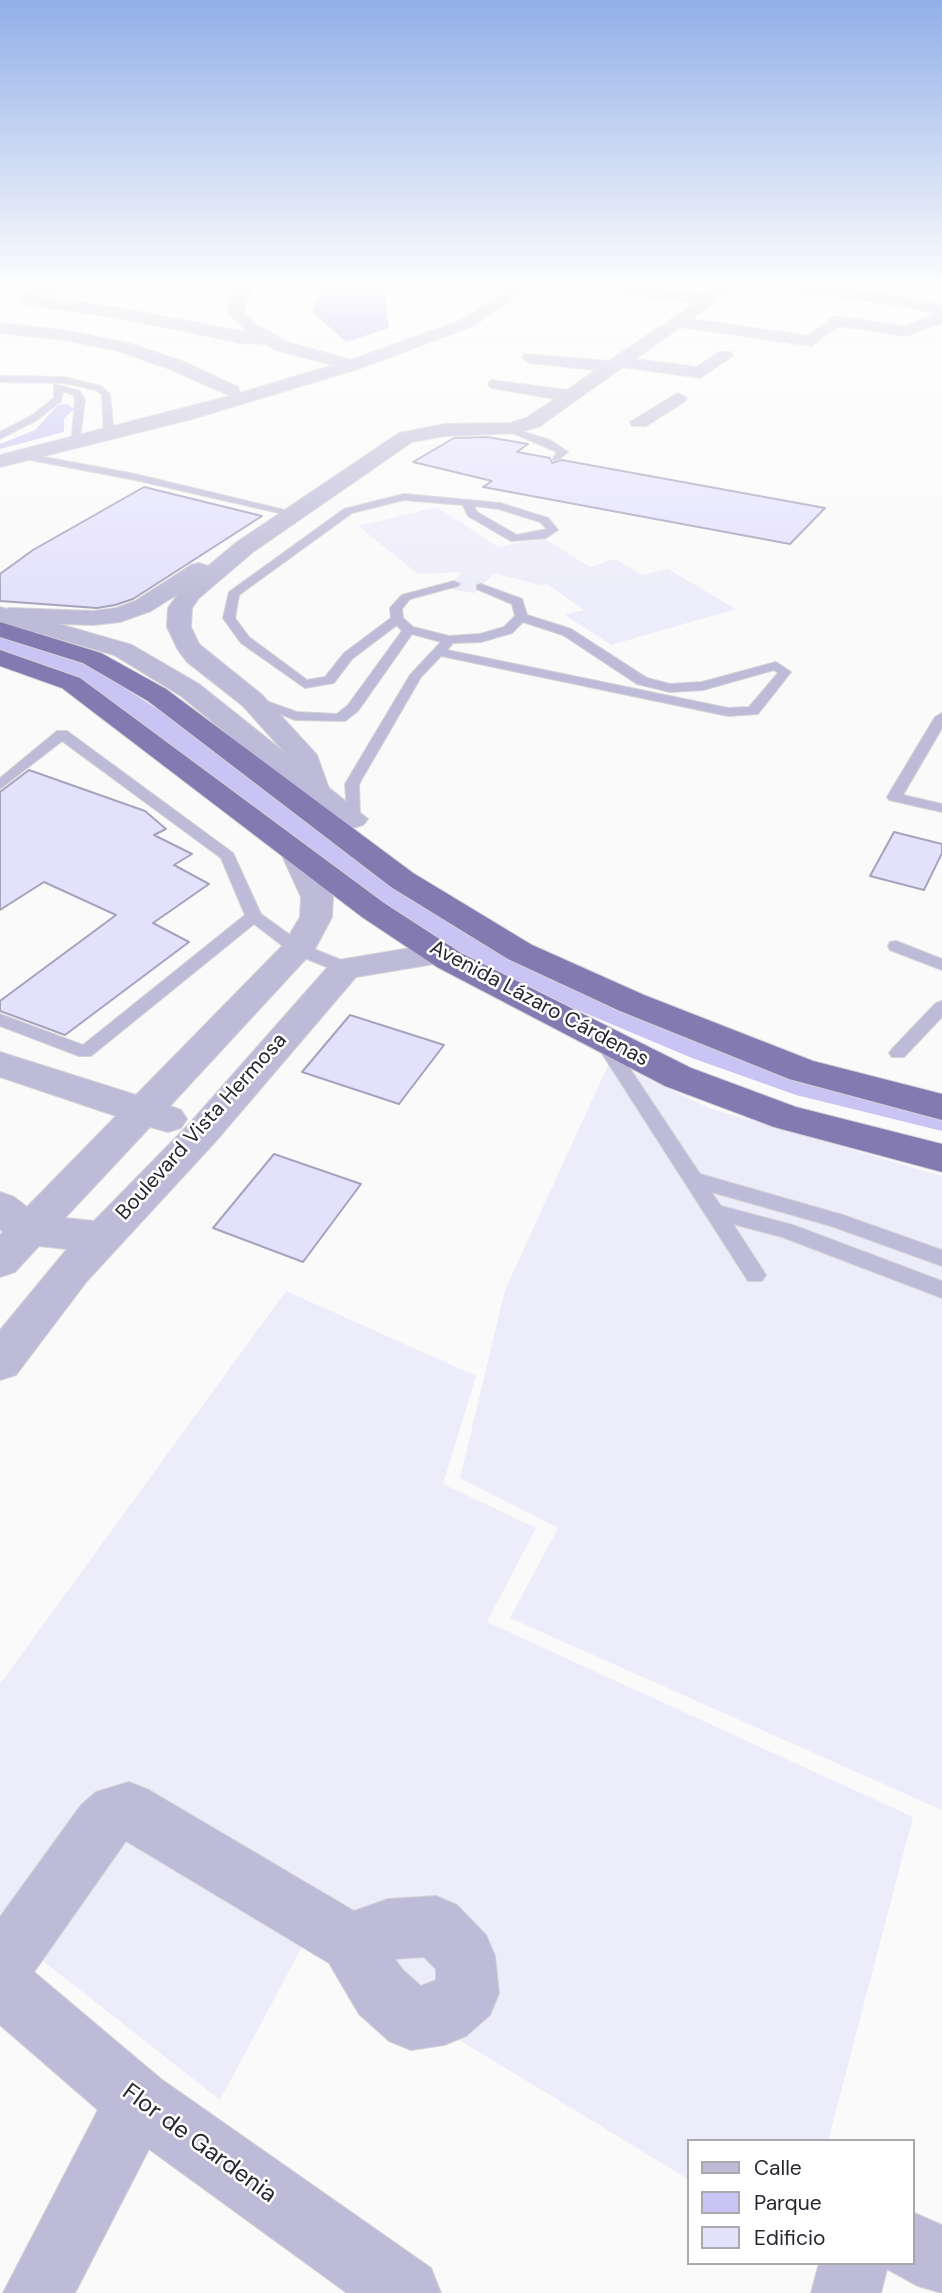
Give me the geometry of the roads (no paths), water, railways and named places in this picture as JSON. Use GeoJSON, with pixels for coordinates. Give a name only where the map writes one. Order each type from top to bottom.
{"type":"FeatureCollection","features":[{"type":"Feature","properties":{"kind":"highway","name":"Avenida Lázaro Cárdenas"},"geometry":{"type":"LineString","coordinates":[[3,619],[92,658],[157,695],[402,880],[520,952],[632,1003],[802,1070],[942,1107]]}},
{"type":"Feature","properties":{"kind":"highway","name":"Avenida Lázaro Cárdenas"},"geometry":{"type":"LineString","coordinates":[[0,658],[71,683],[373,910],[440,953],[678,1077],[787,1118],[942,1158]]}},
{"type":"Feature","properties":{"kind":"highway"},"geometry":{"type":"LineString","coordinates":[[353,819],[402,880]]}},
{"type":"Feature","properties":{"kind":"street"},"geometry":{"type":"LineString","coordinates":[[202,405],[233,391]]}},
{"type":"Feature","properties":{"kind":"street"},"geometry":{"type":"LineString","coordinates":[[260,391],[266,392]]}},
{"type":"Feature","properties":{"kind":"street"},"geometry":{"type":"LineString","coordinates":[[541,391],[572,396]]}},
{"type":"Feature","properties":{"kind":"street"},"geometry":{"type":"LineString","coordinates":[[317,794],[307,761],[252,700],[196,657],[179,627],[180,608],[190,593],[245,547],[406,437],[445,429],[511,429],[533,422],[579,391]]}},
{"type":"Feature","properties":{"kind":"street"},"geometry":{"type":"LineString","coordinates":[[639,422],[678,400],[673,396],[648,391]]}},
{"type":"Feature","properties":{"kind":"street"},"geometry":{"type":"LineString","coordinates":[[0,461],[202,405],[266,392]]}},
{"type":"Feature","properties":{"kind":"street"},"geometry":{"type":"LineString","coordinates":[[0,452],[76,439]]}},
{"type":"Feature","properties":{"kind":"street"},"geometry":{"type":"LineString","coordinates":[[3,619],[120,615],[134,610],[202,568],[245,547]]}},
{"type":"Feature","properties":{"kind":"street"},"geometry":{"type":"LineString","coordinates":[[134,610],[162,610],[180,619]]}},
{"type":"Feature","properties":{"kind":"street"},"geometry":{"type":"LineString","coordinates":[[3,619],[123,650],[190,690],[317,794],[353,819]]}},
{"type":"Feature","properties":{"kind":"street"},"geometry":{"type":"LineString","coordinates":[[0,1261],[15,1218],[147,1111],[298,949],[316,917],[317,897],[295,850]]}},
{"type":"Feature","properties":{"kind":"street"},"geometry":{"type":"LineString","coordinates":[[345,968],[440,953]]}},
{"type":"Feature","properties":{"kind":"street","name":"Boulevard Vista Hermosa"},"geometry":{"type":"LineString","coordinates":[[0,1362],[102,1237],[203,1132],[345,968]]}},
{"type":"Feature","properties":{"kind":"street"},"geometry":{"type":"LineString","coordinates":[[0,1064],[147,1111],[203,1132]]}},
{"type":"Feature","properties":{"kind":"street"},"geometry":{"type":"LineString","coordinates":[[15,1218],[102,1237]]}},
{"type":"Feature","properties":{"kind":"street"},"geometry":{"type":"LineString","coordinates":[[0,1968],[101,1825],[116,1812],[129,1810],[351,1942]]}},
{"type":"Feature","properties":{"kind":"street","name":"Flor de Gardenia"},"geometry":{"type":"LineString","coordinates":[[0,1984],[138,2102],[406,2293]]}},
{"type":"Feature","properties":{"kind":"street"},"geometry":{"type":"LineString","coordinates":[[38,2293],[138,2102]]}},
{"type":"Feature","properties":{"kind":"street"},"geometry":{"type":"LineString","coordinates":[[914,2247],[942,2262]]}},
{"type":"Feature","properties":{"kind":"street"},"geometry":{"type":"LineString","coordinates":[[846,2293],[853,2265]]}},
{"type":"Feature","properties":{"kind":"lane"},"geometry":{"type":"LineString","coordinates":[[30,391],[43,400],[80,400]]}},
{"type":"Feature","properties":{"kind":"lane"},"geometry":{"type":"LineString","coordinates":[[58,399],[59,391]]}},
{"type":"Feature","properties":{"kind":"lane"},"geometry":{"type":"LineString","coordinates":[[73,391],[78,393],[80,400],[76,439]]}},
{"type":"Feature","properties":{"kind":"lane"},"geometry":{"type":"LineString","coordinates":[[103,391],[106,394],[108,431]]}},
{"type":"Feature","properties":{"kind":"lane"},"geometry":{"type":"LineString","coordinates":[[0,436],[34,418],[43,400]]}},
{"type":"Feature","properties":{"kind":"lane"},"geometry":{"type":"LineString","coordinates":[[511,429],[547,442],[563,452],[555,458]]}},
{"type":"Feature","properties":{"kind":"lane"},"geometry":{"type":"LineString","coordinates":[[23,456],[135,477],[292,513]]}},
{"type":"Feature","properties":{"kind":"lane"},"geometry":{"type":"LineString","coordinates":[[397,619],[348,656],[329,680],[305,684],[244,640],[229,618],[233,594],[348,511],[404,498],[467,502],[500,506],[544,520],[553,530],[546,536],[516,539],[472,514],[467,502]]}},
{"type":"Feature","properties":{"kind":"lane"},"geometry":{"type":"LineString","coordinates":[[454,584],[406,597],[396,608],[397,619],[409,630],[449,640],[481,638],[508,630],[521,617]]}},
{"type":"Feature","properties":{"kind":"lane"},"geometry":{"type":"LineString","coordinates":[[481,587],[518,602],[521,617]]}},
{"type":"Feature","properties":{"kind":"lane"},"geometry":{"type":"LineString","coordinates":[[439,652],[728,712],[753,710],[785,672],[776,666],[703,686],[670,688],[642,681],[567,632],[521,617]]}},
{"type":"Feature","properties":{"kind":"lane"},"geometry":{"type":"LineString","coordinates":[[252,700],[295,716],[340,718],[353,708],[409,630]]}},
{"type":"Feature","properties":{"kind":"lane"},"geometry":{"type":"LineString","coordinates":[[353,819],[352,784],[416,675],[449,640]]}},
{"type":"Feature","properties":{"kind":"lane"},"geometry":{"type":"LineString","coordinates":[[942,717],[894,797],[942,808]]}},
{"type":"Feature","properties":{"kind":"lane"},"geometry":{"type":"LineString","coordinates":[[0,785],[62,734],[228,856],[254,916],[298,949],[345,968]]}},
{"type":"Feature","properties":{"kind":"lane"},"geometry":{"type":"LineString","coordinates":[[0,1020],[85,1052],[254,916]]}},
{"type":"Feature","properties":{"kind":"lane"},"geometry":{"type":"LineString","coordinates":[[896,946],[942,965]]}},
{"type":"Feature","properties":{"kind":"lane"},"geometry":{"type":"LineString","coordinates":[[898,1054],[942,1007]]}},
{"type":"Feature","properties":{"kind":"lane"},"geometry":{"type":"LineString","coordinates":[[601,1038],[755,1275]]}},
{"type":"Feature","properties":{"kind":"lane"},"geometry":{"type":"LineString","coordinates":[[692,1179],[836,1220],[942,1258]]}},
{"type":"Feature","properties":{"kind":"lane"},"geometry":{"type":"LineString","coordinates":[[714,1212],[786,1230],[942,1290]]}}]}
